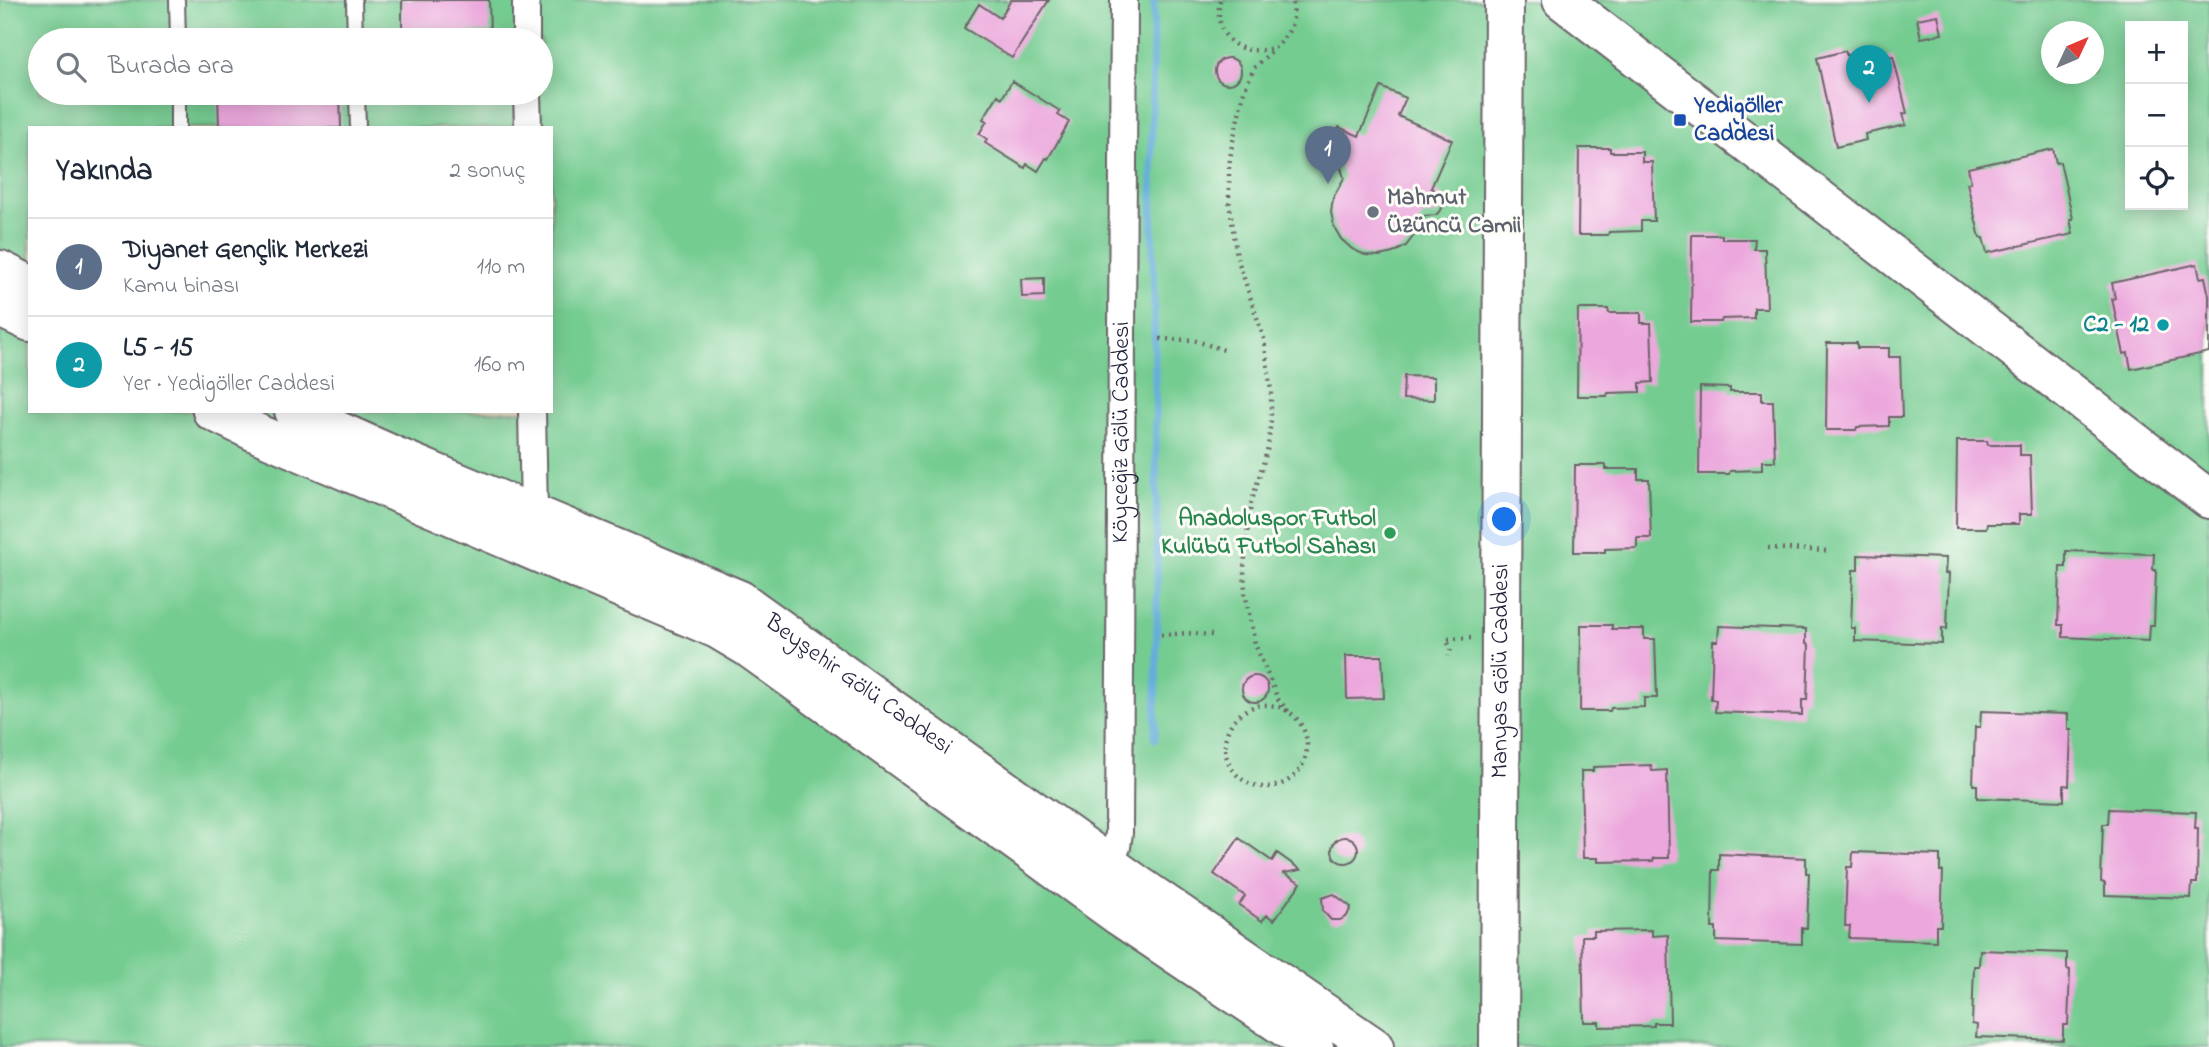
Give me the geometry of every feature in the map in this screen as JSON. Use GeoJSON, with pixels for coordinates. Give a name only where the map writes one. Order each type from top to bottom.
{"type":"FeatureCollection","features":[{"type":"Feature","properties":{"kind":"main road","name":"Manyas Gölü Caddesi"},"geometry":{"type":"LineString","coordinates":[[1499,1047],[1504,0]]}},
{"type":"Feature","properties":{"kind":"main road"},"geometry":{"type":"LineString","coordinates":[[1562,0],[2209,499]]}},
{"type":"Feature","properties":{"kind":"main road"},"geometry":{"type":"LineString","coordinates":[[0,270],[28,284]]}},
{"type":"Feature","properties":{"kind":"main road"},"geometry":{"type":"LineString","coordinates":[[0,308],[28,321]]}},
{"type":"Feature","properties":{"kind":"main road"},"geometry":{"type":"LineString","coordinates":[[216,413],[258,434],[717,629],[1103,878],[1314,1047]]}},
{"type":"Feature","properties":{"kind":"main road","name":"Beyşehir Gölü Caddesi"},"geometry":{"type":"LineString","coordinates":[[298,413],[740,600],[1103,878],[1374,1047]]}},
{"type":"Feature","properties":{"kind":"street"},"geometry":{"type":"LineString","coordinates":[[526,0],[526,28]]}},
{"type":"Feature","properties":{"kind":"street","name":"Köyceğiz Gölü Caddesi"},"geometry":{"type":"LineString","coordinates":[[1103,878],[1117,847],[1119,832],[1124,0]]}},
{"type":"Feature","properties":{"kind":"street"},"geometry":{"type":"LineString","coordinates":[[527,105],[528,126]]}},
{"type":"Feature","properties":{"kind":"street"},"geometry":{"type":"LineString","coordinates":[[533,413],[534,512]]}},
{"type":"Feature","properties":{"kind":"lane"},"geometry":{"type":"LineString","coordinates":[[177,0],[178,28]]}},
{"type":"Feature","properties":{"kind":"lane"},"geometry":{"type":"LineString","coordinates":[[354,0],[355,28]]}},
{"type":"Feature","properties":{"kind":"lane"},"geometry":{"type":"LineString","coordinates":[[178,105],[178,126]]}},
{"type":"Feature","properties":{"kind":"lane"},"geometry":{"type":"LineString","coordinates":[[357,105],[358,126]]}},
{"type":"Feature","properties":{"kind":"path"},"geometry":{"type":"LineString","coordinates":[[1220,0],[1217,12],[1220,25],[1226,36],[1236,45],[1261,51],[1281,42]]}},
{"type":"Feature","properties":{"kind":"path"},"geometry":{"type":"LineString","coordinates":[[1289,712],[1276,706],[1263,705],[1250,708],[1230,724],[1225,750],[1228,762],[1245,782],[1271,787],[1285,783],[1304,763],[1307,749],[1299,722],[1278,699],[1255,644],[1245,593],[1244,568],[1249,514],[1268,447],[1271,391],[1265,339],[1237,257],[1229,200],[1232,145],[1244,92],[1254,68],[1288,34],[1295,13],[1292,0]]}},
{"type":"Feature","properties":{"kind":"path"},"geometry":{"type":"LineString","coordinates":[[1160,338],[1193,340],[1224,350]]}},
{"type":"Feature","properties":{"kind":"path"},"geometry":{"type":"LineString","coordinates":[[1768,548],[1828,551]]}},
{"type":"Feature","properties":{"kind":"path"},"geometry":{"type":"LineString","coordinates":[[1161,635],[1187,632],[1213,635]]}},
{"type":"Feature","properties":{"kind":"path"},"geometry":{"type":"LineString","coordinates":[[1448,656],[1451,649],[1448,641],[1481,638]]}},
{"type":"Feature","properties":{"kind":"green space"},"geometry":{"type":"Polygon","coordinates":[[[0,0],[2209,0],[2209,1047],[0,1047],[0,0]]]}},
{"type":"Feature","properties":{"kind":"building"},"geometry":{"type":"Polygon","coordinates":[[[402,0],[489,0],[490,28],[402,28],[402,0]]]}},
{"type":"Feature","properties":{"kind":"building"},"geometry":{"type":"Polygon","coordinates":[[[1011,0],[1049,0],[1012,58],[964,28],[979,4],[1000,18],[1011,0]]]}},
{"type":"Feature","properties":{"kind":"building"},"geometry":{"type":"Polygon","coordinates":[[[1938,15],[1942,34],[1921,38],[1917,19],[1938,15]]]}},
{"type":"Feature","properties":{"kind":"building"},"geometry":{"type":"Polygon","coordinates":[[[1877,49],[1879,59],[1893,56],[1907,113],[1903,114],[1906,125],[1865,134],[1866,140],[1836,147],[1817,58],[1845,51],[1847,56],[1877,49]]]}},
{"type":"Feature","properties":{"kind":"building"},"geometry":{"type":"Polygon","coordinates":[[[1228,58],[1237,62],[1241,71],[1237,80],[1228,84],[1219,80],[1215,71],[1219,62],[1228,58]]]}},
{"type":"Feature","properties":{"kind":"building"},"geometry":{"type":"Polygon","coordinates":[[[1012,81],[1060,111],[1058,115],[1069,122],[1038,171],[1027,164],[1025,168],[985,143],[987,139],[979,134],[987,121],[983,119],[998,95],[1002,98],[1012,81]]]}},
{"type":"Feature","properties":{"kind":"building"},"geometry":{"type":"Polygon","coordinates":[[[1381,87],[1406,98],[1398,116],[1452,140],[1431,188],[1443,197],[1444,206],[1436,215],[1422,216],[1415,234],[1406,246],[1379,256],[1365,255],[1352,249],[1341,239],[1334,227],[1331,212],[1333,198],[1344,178],[1336,151],[1330,148],[1339,127],[1359,136],[1381,87]]]}},
{"type":"Feature","properties":{"kind":"building"},"geometry":{"type":"Polygon","coordinates":[[[218,105],[340,105],[341,126],[219,126],[218,105]]]}},
{"type":"Feature","properties":{"kind":"building"},"geometry":{"type":"Polygon","coordinates":[[[1579,148],[1642,152],[1642,162],[1652,162],[1654,221],[1641,221],[1641,231],[1578,235],[1579,148]]]}},
{"type":"Feature","properties":{"kind":"building"},"geometry":{"type":"Polygon","coordinates":[[[2053,149],[2056,163],[2060,162],[2073,219],[2070,219],[2073,234],[1987,253],[1983,238],[1980,238],[1967,183],[1971,182],[1968,168],[2053,149]]]}},
{"type":"Feature","properties":{"kind":"building"},"geometry":{"type":"Polygon","coordinates":[[[1692,235],[1755,239],[1754,249],[1765,249],[1767,308],[1754,308],[1754,318],[1691,322],[1692,235]]]}},
{"type":"Feature","properties":{"kind":"building","name":"C2 - 12"},"geometry":{"type":"Polygon","coordinates":[[[2197,264],[2200,278],[2205,277],[2209,296],[2209,352],[2131,369],[2128,353],[2124,354],[2112,299],[2115,298],[2112,283],[2197,264]]]}},
{"type":"Feature","properties":{"kind":"building"},"geometry":{"type":"Polygon","coordinates":[[[1044,278],[1044,296],[1022,297],[1021,279],[1044,278]]]}},
{"type":"Feature","properties":{"kind":"building"},"geometry":{"type":"Polygon","coordinates":[[[1578,309],[1641,313],[1641,323],[1651,323],[1653,382],[1640,383],[1640,392],[1577,396],[1578,309]]]}},
{"type":"Feature","properties":{"kind":"building"},"geometry":{"type":"Polygon","coordinates":[[[1827,343],[1857,343],[1857,348],[1889,348],[1889,357],[1900,357],[1902,417],[1889,417],[1889,426],[1826,430],[1827,343]]]}},
{"type":"Feature","properties":{"kind":"building"},"geometry":{"type":"Polygon","coordinates":[[[1404,376],[1434,377],[1434,400],[1403,399],[1404,376]]]}},
{"type":"Feature","properties":{"kind":"building"},"geometry":{"type":"Polygon","coordinates":[[[1700,387],[1730,388],[1730,392],[1762,392],[1762,401],[1773,401],[1775,461],[1762,461],[1762,470],[1699,474],[1700,387]]]}},
{"type":"Feature","properties":{"kind":"building"},"geometry":{"type":"Polygon","coordinates":[[[1957,441],[2020,445],[2020,455],[2030,455],[2032,514],[2019,514],[2019,524],[1956,528],[1957,441]]]}},
{"type":"Feature","properties":{"kind":"building"},"geometry":{"type":"Polygon","coordinates":[[[1575,465],[1638,469],[1638,479],[1649,479],[1651,538],[1637,538],[1637,548],[1574,552],[1575,465]]]}},
{"type":"Feature","properties":{"kind":"building"},"geometry":{"type":"Polygon","coordinates":[[[2066,551],[2154,554],[2154,625],[2150,625],[2149,641],[2063,637],[2063,625],[2058,625],[2060,567],[2066,567],[2066,551]]]}},
{"type":"Feature","properties":{"kind":"building"},"geometry":{"type":"Polygon","coordinates":[[[1858,555],[1946,558],[1945,574],[1949,573],[1947,629],[1942,628],[1942,644],[1855,641],[1855,628],[1851,628],[1853,570],[1858,570],[1858,555]]]}},
{"type":"Feature","properties":{"kind":"building"},"geometry":{"type":"Polygon","coordinates":[[[1581,625],[1644,629],[1644,639],[1655,639],[1657,698],[1644,698],[1644,707],[1580,711],[1581,625]]]}},
{"type":"Feature","properties":{"kind":"building"},"geometry":{"type":"Polygon","coordinates":[[[1719,626],[1806,629],[1806,644],[1809,645],[1807,700],[1802,700],[1802,715],[1715,712],[1716,700],[1711,699],[1713,641],[1718,641],[1719,626]]]}},
{"type":"Feature","properties":{"kind":"building"},"geometry":{"type":"Polygon","coordinates":[[[1346,656],[1382,656],[1384,698],[1347,699],[1346,656]]]}},
{"type":"Feature","properties":{"kind":"building"},"geometry":{"type":"Polygon","coordinates":[[[1255,676],[1264,680],[1268,689],[1264,698],[1255,702],[1246,698],[1242,689],[1246,680],[1255,676]]]}},
{"type":"Feature","properties":{"kind":"building"},"geometry":{"type":"Polygon","coordinates":[[[1981,711],[2068,714],[2068,730],[2071,730],[2069,786],[2064,785],[2064,801],[1977,798],[1977,785],[1973,785],[1975,727],[1980,727],[1981,711]]]}},
{"type":"Feature","properties":{"kind":"building"},"geometry":{"type":"Polygon","coordinates":[[[1651,765],[1652,771],[1667,770],[1669,858],[1598,862],[1598,858],[1583,858],[1581,771],[1593,771],[1593,767],[1651,765]]]}},
{"type":"Feature","properties":{"kind":"building"},"geometry":{"type":"Polygon","coordinates":[[[2109,809],[2196,812],[2197,883],[2192,883],[2191,898],[2105,895],[2105,883],[2101,882],[2103,824],[2108,824],[2109,809]]]}},
{"type":"Feature","properties":{"kind":"building"},"geometry":{"type":"Polygon","coordinates":[[[1345,837],[1354,841],[1358,850],[1354,859],[1345,863],[1336,859],[1332,850],[1336,841],[1345,837]]]}},
{"type":"Feature","properties":{"kind":"building"},"geometry":{"type":"Polygon","coordinates":[[[1239,838],[1272,861],[1277,853],[1301,870],[1284,873],[1301,883],[1274,920],[1267,915],[1262,921],[1239,905],[1245,896],[1214,874],[1239,838]]]}},
{"type":"Feature","properties":{"kind":"building"},"geometry":{"type":"Polygon","coordinates":[[[1853,852],[1940,855],[1940,871],[1943,871],[1941,926],[1936,926],[1936,941],[1849,938],[1850,926],[1845,926],[1847,867],[1852,867],[1853,852]]]}},
{"type":"Feature","properties":{"kind":"building"},"geometry":{"type":"Polygon","coordinates":[[[1719,854],[1806,858],[1806,873],[1809,873],[1807,928],[1802,928],[1802,944],[1716,941],[1716,928],[1712,928],[1713,870],[1719,870],[1719,854]]]}},
{"type":"Feature","properties":{"kind":"building"},"geometry":{"type":"Polygon","coordinates":[[[1334,894],[1351,907],[1347,916],[1340,920],[1331,920],[1323,911],[1322,898],[1334,894]]]}},
{"type":"Feature","properties":{"kind":"building"},"geometry":{"type":"Polygon","coordinates":[[[1652,930],[1652,936],[1668,935],[1670,1023],[1599,1027],[1599,1022],[1584,1022],[1582,936],[1594,936],[1594,931],[1652,930]]]}},
{"type":"Feature","properties":{"kind":"building"},"geometry":{"type":"Polygon","coordinates":[[[1980,950],[2067,953],[2067,969],[2070,970],[2068,1025],[2063,1025],[2063,1040],[1976,1037],[1977,1025],[1972,1024],[1974,966],[1979,966],[1980,950]]]}},
{"type":"Feature","properties":{"kind":"waterway"},"geometry":{"type":"LineString","coordinates":[[1154,0],[1152,144],[1157,524],[1155,739]]}},
{"type":"Feature","properties":{"kind":"place","name":"L5 - 15"},"geometry":{"type":"Point","coordinates":[1869,103]}},
{"type":"Feature","properties":{"kind":"place","name":"Yedigöller Caddesi"},"geometry":{"type":"Point","coordinates":[1680,120]}},
{"type":"Feature","properties":{"kind":"place","name":"Diyanet Gençlik Merkezi"},"geometry":{"type":"Point","coordinates":[1328,184]}},
{"type":"Feature","properties":{"kind":"place","name":"Mahmut Üzüncü Camii"},"geometry":{"type":"Point","coordinates":[1373,212]}},
{"type":"Feature","properties":{"kind":"place","name":"C2 - 12"},"geometry":{"type":"Point","coordinates":[2163,325]}},
{"type":"Feature","properties":{"kind":"place","name":"Anadoluspor Futbol Kulübü Futbol Sahası"},"geometry":{"type":"Point","coordinates":[1390,533]}}]}
